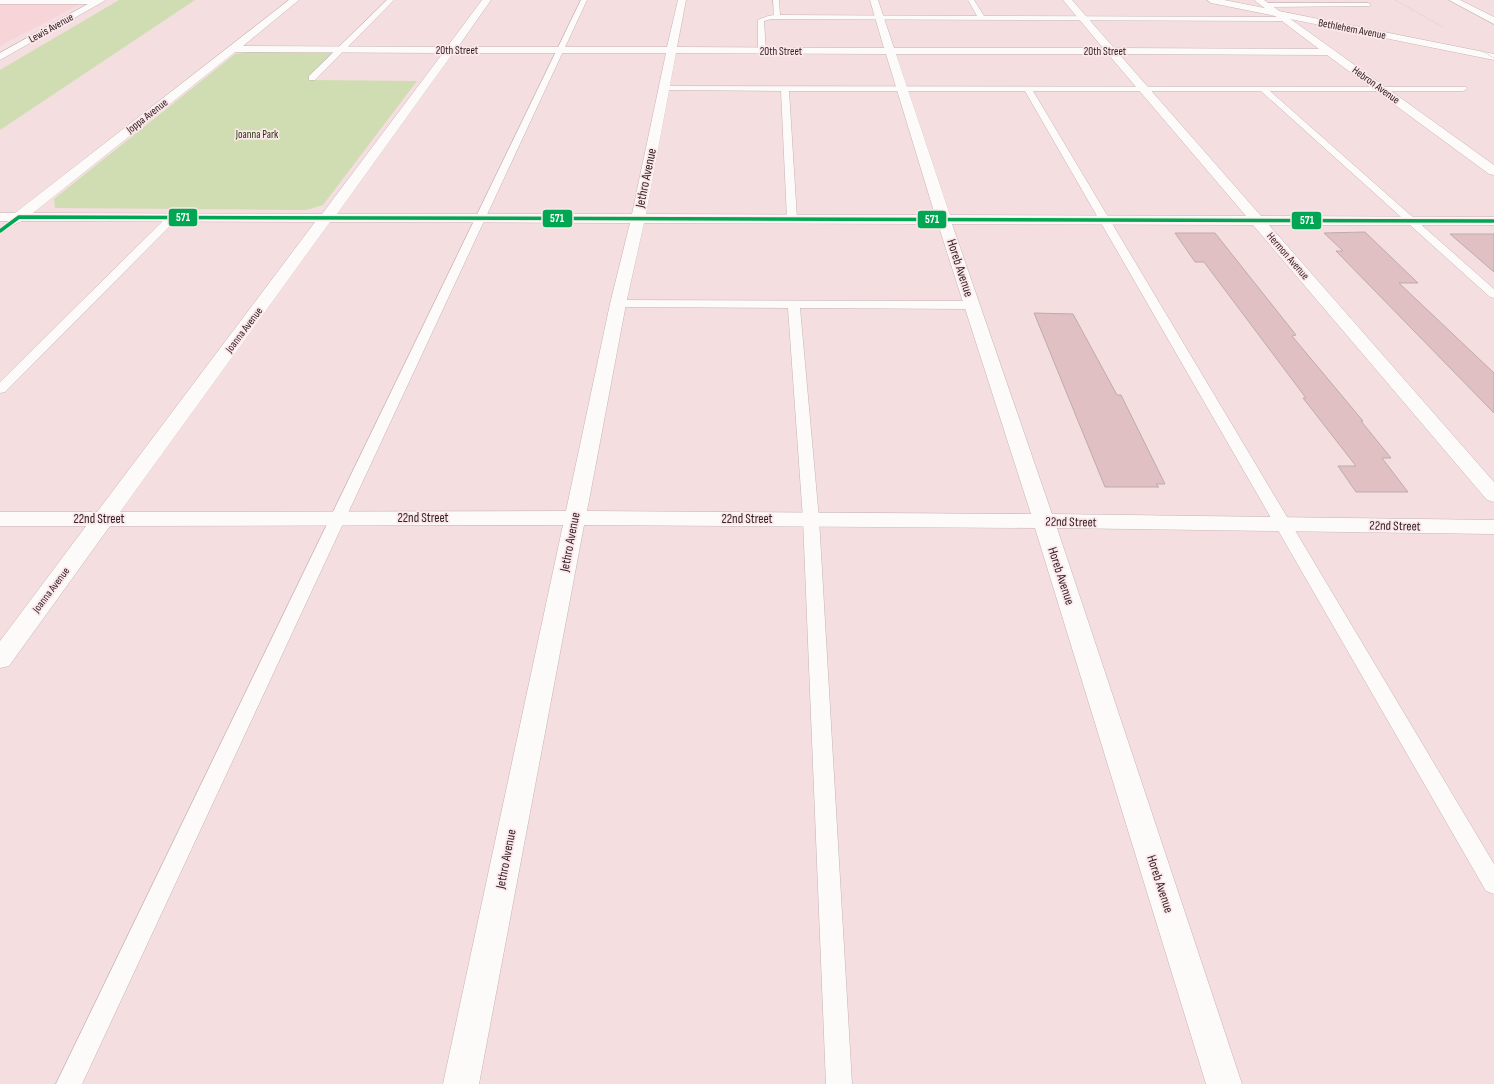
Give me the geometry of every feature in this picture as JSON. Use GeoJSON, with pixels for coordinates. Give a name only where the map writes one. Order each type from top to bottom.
{"type":"FeatureCollection","features":[{"type":"Feature","properties":{"kind":"street","name":"Joppa Avenue"},"geometry":{"type":"LineString","coordinates":[[0,231],[295,0]]}},
{"type":"Feature","properties":{"kind":"street","name":"Joanna Avenue"},"geometry":{"type":"LineString","coordinates":[[0,659],[487,0]]}},
{"type":"Feature","properties":{"kind":"street","name":"Jethro Avenue"},"geometry":{"type":"LineString","coordinates":[[460,1084],[618,304],[638,219],[682,0]]}},
{"type":"Feature","properties":{"kind":"street","name":"Hermon Avenue"},"geometry":{"type":"LineString","coordinates":[[1067,0],[1494,495]]}},
{"type":"Feature","properties":{"kind":"street","name":"Bethlehem Avenue"},"geometry":{"type":"LineString","coordinates":[[1211,0],[1281,16],[1494,58]]}},
{"type":"Feature","properties":{"kind":"street"},"geometry":{"type":"LineString","coordinates":[[1453,0],[1493,20]]}},
{"type":"Feature","properties":{"kind":"street","name":"Lewis Avenue"},"geometry":{"type":"LineString","coordinates":[[0,57],[100,1]]}},
{"type":"Feature","properties":{"kind":"street","name":"Hebron Avenue"},"geometry":{"type":"LineString","coordinates":[[1261,2],[1494,171]]}},
{"type":"Feature","properties":{"kind":"street","name":"Horeb Avenue"},"geometry":{"type":"LineString","coordinates":[[877,9],[944,220],[1044,521],[1224,1084]]}},
{"type":"Feature","properties":{"kind":"street","name":"20th Street"},"geometry":{"type":"LineString","coordinates":[[232,49],[1330,52]]}},
{"type":"Feature","properties":{"kind":"street"},"geometry":{"type":"LineString","coordinates":[[0,217],[1494,221]]}},
{"type":"Feature","properties":{"kind":"street","name":"22nd Street"},"geometry":{"type":"LineString","coordinates":[[0,519],[811,519],[1494,527]]}},
{"type":"Feature","properties":{"kind":"lane"},"geometry":{"type":"LineString","coordinates":[[312,78],[391,0]]}},
{"type":"Feature","properties":{"kind":"lane"},"geometry":{"type":"LineString","coordinates":[[69,1084],[584,0]]}},
{"type":"Feature","properties":{"kind":"lane"},"geometry":{"type":"LineString","coordinates":[[776,0],[777,17]]}},
{"type":"Feature","properties":{"kind":"lane"},"geometry":{"type":"LineString","coordinates":[[971,0],[981,17]]}},
{"type":"Feature","properties":{"kind":"lane"},"geometry":{"type":"LineString","coordinates":[[1261,2],[1368,5],[1360,0]]}},
{"type":"Feature","properties":{"kind":"lane"},"geometry":{"type":"LineString","coordinates":[[0,2],[100,1]]}},
{"type":"Feature","properties":{"kind":"lane"},"geometry":{"type":"LineString","coordinates":[[6,10],[22,2]]}},
{"type":"Feature","properties":{"kind":"lane"},"geometry":{"type":"LineString","coordinates":[[762,51],[761,20],[777,17],[877,9],[981,17],[1083,18],[1281,16]]}},
{"type":"Feature","properties":{"kind":"lane"},"geometry":{"type":"LineString","coordinates":[[664,88],[1463,89]]}},
{"type":"Feature","properties":{"kind":"lane"},"geometry":{"type":"LineString","coordinates":[[786,88],[792,220]]}},
{"type":"Feature","properties":{"kind":"lane"},"geometry":{"type":"LineString","coordinates":[[1027,88],[1494,884]]}},
{"type":"Feature","properties":{"kind":"lane"},"geometry":{"type":"LineString","coordinates":[[1263,89],[1494,295]]}},
{"type":"Feature","properties":{"kind":"lane"},"geometry":{"type":"LineString","coordinates":[[0,389],[173,217]]}},
{"type":"Feature","properties":{"kind":"lane"},"geometry":{"type":"LineString","coordinates":[[618,304],[972,305]]}},
{"type":"Feature","properties":{"kind":"lane"},"geometry":{"type":"LineString","coordinates":[[794,304],[811,519],[839,1084]]}},
{"type":"Feature","properties":{"kind":"path"},"geometry":{"type":"LineString","coordinates":[[1395,0],[1446,29]]}},
{"type":"Feature","properties":{"kind":"path"},"geometry":{"type":"LineString","coordinates":[[1477,48],[1494,58]]}},
{"type":"Feature","properties":{"kind":"shaded area"},"geometry":{"type":"Polygon","coordinates":[[[0,0],[88,0],[0,46],[0,0]]]}},
{"type":"Feature","properties":{"kind":"green space"},"geometry":{"type":"Polygon","coordinates":[[[119,0],[195,0],[0,130],[0,70],[119,0]]]}},
{"type":"Feature","properties":{"kind":"green space","name":"Joanna Park"},"geometry":{"type":"Polygon","coordinates":[[[249,52],[335,53],[311,80],[417,81],[323,205],[306,210],[55,208],[54,199],[235,54],[249,52]]]}},
{"type":"Feature","properties":{"kind":"building"},"geometry":{"type":"Polygon","coordinates":[[[1365,232],[1418,283],[1399,283],[1494,373],[1494,413],[1336,251],[1343,251],[1324,233],[1365,232]]]}},
{"type":"Feature","properties":{"kind":"building"},"geometry":{"type":"Polygon","coordinates":[[[1175,233],[1215,233],[1296,335],[1292,336],[1363,421],[1361,421],[1391,458],[1382,458],[1408,492],[1356,492],[1338,466],[1356,466],[1303,398],[1306,398],[1204,262],[1195,262],[1175,233]]]}},
{"type":"Feature","properties":{"kind":"building"},"geometry":{"type":"Polygon","coordinates":[[[1450,234],[1494,234],[1494,272],[1450,234]]]}},
{"type":"Feature","properties":{"kind":"building"},"geometry":{"type":"Polygon","coordinates":[[[1034,313],[1073,314],[1117,395],[1121,395],[1165,484],[1156,484],[1159,487],[1105,487],[1034,313]]]}},
{"type":"Feature","properties":{"kind":"transit line","name":"571"},"geometry":{"type":"LineString","coordinates":[[0,231],[19,217],[1494,221]]}}]}
